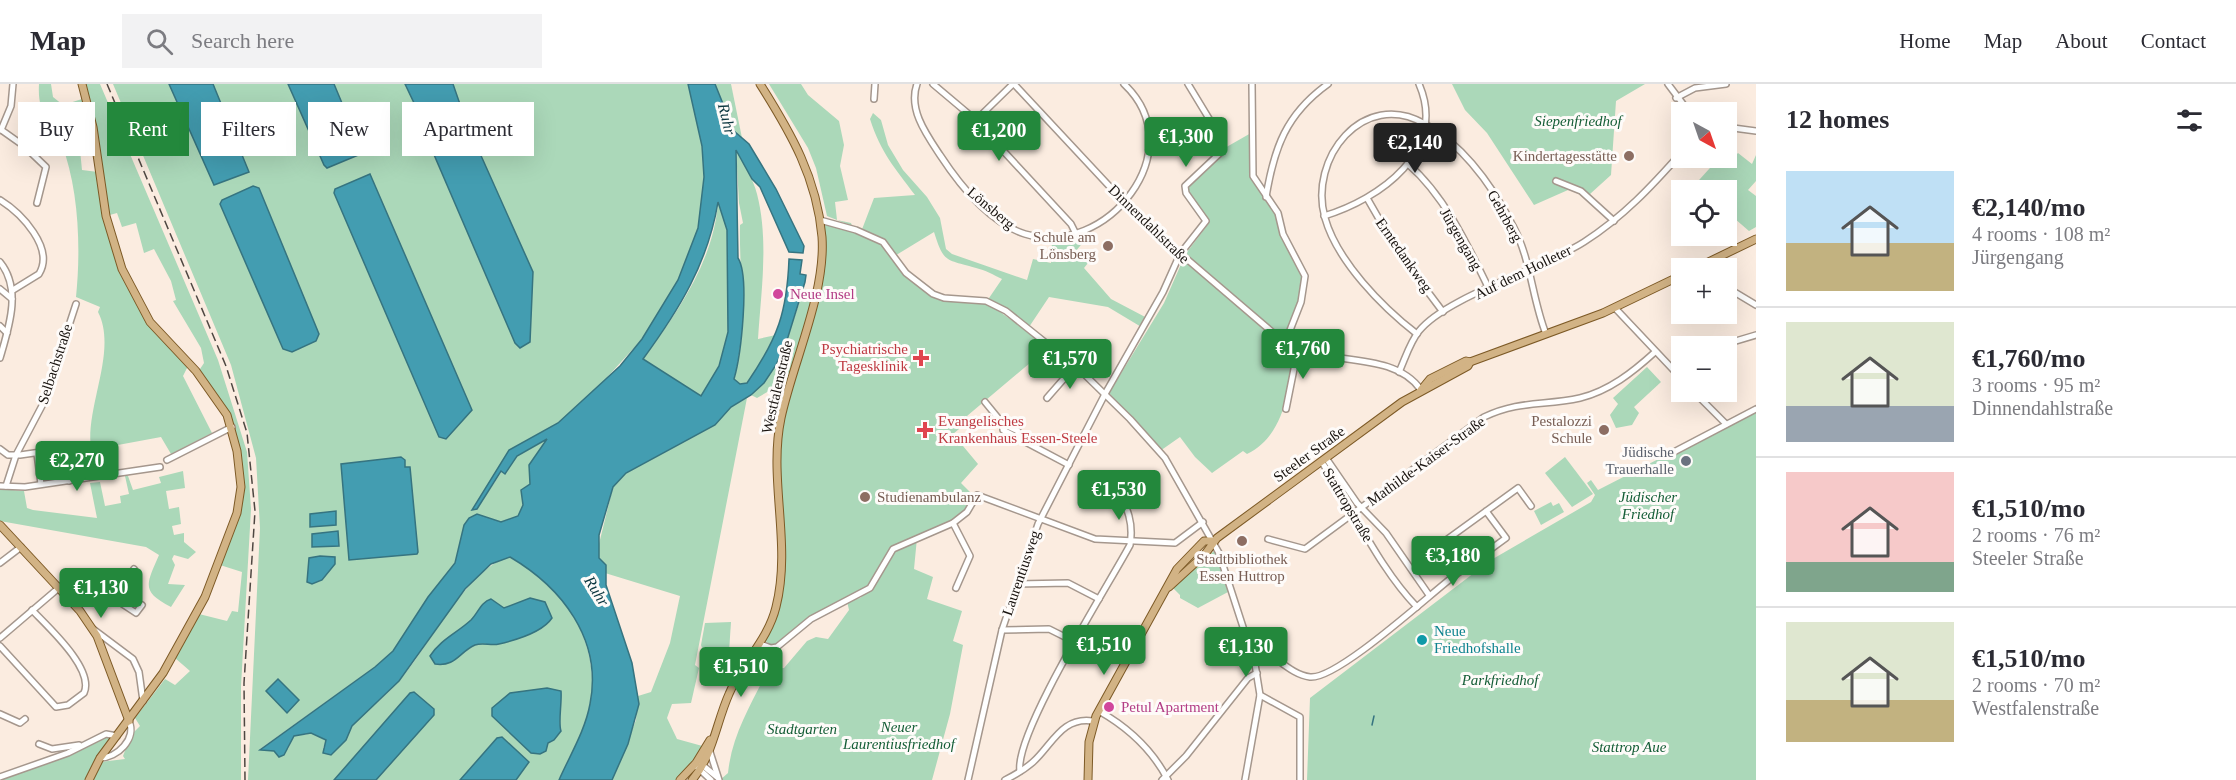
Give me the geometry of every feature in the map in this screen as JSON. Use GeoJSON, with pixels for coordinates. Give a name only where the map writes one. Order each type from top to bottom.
{"type":"FeatureCollection","features":[{"type":"Feature","properties":{"kind":"main road"},"geometry":{"type":"LineString","coordinates":[[82,84],[93,127],[106,216],[127,279],[150,322],[196,370],[224,410],[232,427],[240,474],[237,513],[208,592],[168,664],[129,721],[100,758],[89,780]]}},
{"type":"Feature","properties":{"kind":"main road","name":"Westfalenstraße"},"geometry":{"type":"LineString","coordinates":[[714,733],[736,678],[763,645],[780,591],[783,549],[778,439],[791,379],[819,279],[822,244],[820,220],[802,155],[760,84]]}},
{"type":"Feature","properties":{"kind":"main road"},"geometry":{"type":"LineString","coordinates":[[1719,258],[1756,239]]}},
{"type":"Feature","properties":{"kind":"main road","name":"Steeler Straße"},"geometry":{"type":"LineString","coordinates":[[1088,780],[1089,742],[1093,722],[1169,587],[1204,555],[1213,541],[1421,390],[1424,383],[1466,361],[1470,362],[1614,308],[1671,280]]}},
{"type":"Feature","properties":{"kind":"main road"},"geometry":{"type":"LineString","coordinates":[[0,525],[18,549],[58,586],[91,627],[107,658],[129,721]]}},
{"type":"Feature","properties":{"kind":"main road"},"geometry":{"type":"LineString","coordinates":[[680,780],[698,771],[710,752],[714,733]]}},
{"type":"Feature","properties":{"kind":"main road"},"geometry":{"type":"LineString","coordinates":[[698,771],[714,733]]}},
{"type":"Feature","properties":{"kind":"street"},"geometry":{"type":"LineString","coordinates":[[13,84],[11,106],[0,130],[24,146],[46,167],[37,203]]}},
{"type":"Feature","properties":{"kind":"street"},"geometry":{"type":"LineString","coordinates":[[874,99],[875,84]]}},
{"type":"Feature","properties":{"kind":"street","name":"Lönsberg"},"geometry":{"type":"LineString","coordinates":[[917,84],[914,101],[922,125],[947,165],[981,202],[1004,222],[1024,233],[1049,237],[1076,232],[1098,221],[1124,202],[1142,178],[1148,162],[1150,141],[1143,110],[1124,84]]}},
{"type":"Feature","properties":{"kind":"street"},"geometry":{"type":"LineString","coordinates":[[933,84],[976,120],[1076,232]]}},
{"type":"Feature","properties":{"kind":"street","name":"Dinnendahlstraße"},"geometry":{"type":"LineString","coordinates":[[976,120],[1013,84],[1124,202],[1180,254],[1285,343],[1298,349],[1357,359],[1399,372],[1415,382],[1421,390]]}},
{"type":"Feature","properties":{"kind":"street","name":"Laurentiusweg"},"geometry":{"type":"LineString","coordinates":[[968,780],[1002,630],[1040,520],[1105,394],[1148,320],[1180,254],[1206,221],[1186,193],[1185,186],[1218,155],[1223,144],[1212,119],[1188,84]]}},
{"type":"Feature","properties":{"kind":"street"},"geometry":{"type":"LineString","coordinates":[[1252,84],[1252,168],[1257,184],[1278,213],[1281,230],[1305,276],[1303,294],[1285,343]]}},
{"type":"Feature","properties":{"kind":"street"},"geometry":{"type":"LineString","coordinates":[[1266,197],[1272,163],[1286,129],[1305,103],[1328,84]]}},
{"type":"Feature","properties":{"kind":"street"},"geometry":{"type":"LineString","coordinates":[[1324,216],[1367,198],[1388,185],[1408,164],[1420,146],[1426,124],[1419,84]]}},
{"type":"Feature","properties":{"kind":"street"},"geometry":{"type":"LineString","coordinates":[[1668,84],[1680,102]]}},
{"type":"Feature","properties":{"kind":"street"},"geometry":{"type":"LineString","coordinates":[[1676,98],[1695,88],[1726,84]]}},
{"type":"Feature","properties":{"kind":"street","name":"Gehrberg"},"geometry":{"type":"LineString","coordinates":[[1417,333],[1386,308],[1364,284],[1329,229],[1324,216],[1321,187],[1325,168],[1333,150],[1350,131],[1368,120],[1388,115],[1408,117],[1426,124],[1460,150],[1491,190],[1514,227],[1546,334]]}},
{"type":"Feature","properties":{"kind":"street"},"geometry":{"type":"LineString","coordinates":[[1737,128],[1756,131]]}},
{"type":"Feature","properties":{"kind":"street","name":"Jürgengang"},"geometry":{"type":"LineString","coordinates":[[1408,164],[1428,185],[1457,228],[1489,289]]}},
{"type":"Feature","properties":{"kind":"street","name":"Auf dem Holleter"},"geometry":{"type":"LineString","coordinates":[[1399,372],[1417,333],[1443,312],[1569,251],[1608,226],[1640,199],[1671,164]]}},
{"type":"Feature","properties":{"kind":"street"},"geometry":{"type":"LineString","coordinates":[[1556,182],[1581,191],[1614,221]]}},
{"type":"Feature","properties":{"kind":"street","name":"Erntedankweg"},"geometry":{"type":"LineString","coordinates":[[1367,198],[1398,252],[1443,312]]}},
{"type":"Feature","properties":{"kind":"street"},"geometry":{"type":"LineString","coordinates":[[0,200],[22,218],[36,238],[43,256],[39,274],[13,290]]}},
{"type":"Feature","properties":{"kind":"street"},"geometry":{"type":"LineString","coordinates":[[820,220],[875,237],[890,250],[906,273],[927,290],[944,297],[986,301],[1019,320],[1105,394],[1165,458],[1213,541],[1257,672],[1260,695],[1245,780]]}},
{"type":"Feature","properties":{"kind":"street"},"geometry":{"type":"LineString","coordinates":[[0,262],[9,274],[13,290],[7,333],[0,358]]}},
{"type":"Feature","properties":{"kind":"street"},"geometry":{"type":"LineString","coordinates":[[0,289],[12,299]]}},
{"type":"Feature","properties":{"kind":"street"},"geometry":{"type":"LineString","coordinates":[[1737,294],[1756,305]]}},
{"type":"Feature","properties":{"kind":"street","name":"Selbachstraße"},"geometry":{"type":"LineString","coordinates":[[3,486],[16,455],[44,402],[76,304]]}},
{"type":"Feature","properties":{"kind":"street"},"geometry":{"type":"LineString","coordinates":[[1614,308],[1671,368]]}},
{"type":"Feature","properties":{"kind":"street"},"geometry":{"type":"LineString","coordinates":[[0,326],[7,333]]}},
{"type":"Feature","properties":{"kind":"street"},"geometry":{"type":"LineString","coordinates":[[1737,341],[1756,335]]}},
{"type":"Feature","properties":{"kind":"street"},"geometry":{"type":"LineString","coordinates":[[1286,409],[1298,349]]}},
{"type":"Feature","properties":{"kind":"street","name":"Mathilde-Kaiser-Straße"},"geometry":{"type":"LineString","coordinates":[[1268,539],[1303,550],[1484,417],[1515,405],[1576,399],[1593,394],[1623,378],[1655,352]]}},
{"type":"Feature","properties":{"kind":"street"},"geometry":{"type":"LineString","coordinates":[[1047,398],[1075,366]]}},
{"type":"Feature","properties":{"kind":"street"},"geometry":{"type":"LineString","coordinates":[[985,402],[1003,424],[1003,430],[1069,465]]}},
{"type":"Feature","properties":{"kind":"street"},"geometry":{"type":"LineString","coordinates":[[1704,402],[1726,424]]}},
{"type":"Feature","properties":{"kind":"street"},"geometry":{"type":"LineString","coordinates":[[1670,454],[1756,409]]}},
{"type":"Feature","properties":{"kind":"street"},"geometry":{"type":"LineString","coordinates":[[167,459],[232,427]]}},
{"type":"Feature","properties":{"kind":"street"},"geometry":{"type":"LineString","coordinates":[[0,449],[16,455],[38,454],[90,444]]}},
{"type":"Feature","properties":{"kind":"street"},"geometry":{"type":"LineString","coordinates":[[65,450],[69,481]]}},
{"type":"Feature","properties":{"kind":"street"},"geometry":{"type":"LineString","coordinates":[[38,454],[41,484]]}},
{"type":"Feature","properties":{"kind":"street","name":"Stattropstraße"},"geometry":{"type":"LineString","coordinates":[[1324,460],[1386,533],[1428,595]]}},
{"type":"Feature","properties":{"kind":"street","name":"Stattropstraße"},"geometry":{"type":"LineString","coordinates":[[1324,460],[1369,540],[1417,607]]}},
{"type":"Feature","properties":{"kind":"street"},"geometry":{"type":"LineString","coordinates":[[3,486],[69,481],[160,467]]}},
{"type":"Feature","properties":{"kind":"street"},"geometry":{"type":"LineString","coordinates":[[1454,576],[1436,549],[1518,488],[1531,506]]}},
{"type":"Feature","properties":{"kind":"street"},"geometry":{"type":"LineString","coordinates":[[763,645],[771,648],[783,644],[811,620],[870,588],[893,549],[953,523],[967,512],[977,495],[1088,538],[1175,543],[1203,522]]}},
{"type":"Feature","properties":{"kind":"street"},"geometry":{"type":"LineString","coordinates":[[1020,771],[1020,758],[1033,723],[1131,542],[1129,516],[1118,497],[1112,495]]}},
{"type":"Feature","properties":{"kind":"street"},"geometry":{"type":"LineString","coordinates":[[1249,646],[1259,648],[1303,675],[1322,676],[1417,607],[1428,595],[1506,538],[1486,511]]}},
{"type":"Feature","properties":{"kind":"street"},"geometry":{"type":"LineString","coordinates":[[953,523],[970,555],[956,588]]}},
{"type":"Feature","properties":{"kind":"street"},"geometry":{"type":"LineString","coordinates":[[0,563],[18,549]]}},
{"type":"Feature","properties":{"kind":"street"},"geometry":{"type":"LineString","coordinates":[[114,599],[134,569]]}},
{"type":"Feature","properties":{"kind":"street"},"geometry":{"type":"LineString","coordinates":[[0,638],[58,586],[68,580],[83,580],[136,613],[142,605]]}},
{"type":"Feature","properties":{"kind":"street"},"geometry":{"type":"LineString","coordinates":[[1017,584],[1068,583],[1099,599]]}},
{"type":"Feature","properties":{"kind":"street"},"geometry":{"type":"LineString","coordinates":[[0,646],[56,706],[64,707],[84,693],[86,678],[75,660],[32,610]]}},
{"type":"Feature","properties":{"kind":"street"},"geometry":{"type":"LineString","coordinates":[[91,627],[128,654],[137,666],[143,701]]}},
{"type":"Feature","properties":{"kind":"street"},"geometry":{"type":"LineString","coordinates":[[1002,630],[1049,629],[1075,642]]}},
{"type":"Feature","properties":{"kind":"street"},"geometry":{"type":"LineString","coordinates":[[1165,779],[1248,678],[1257,672]]}},
{"type":"Feature","properties":{"kind":"street"},"geometry":{"type":"LineString","coordinates":[[1260,695],[1300,717],[1300,780]]}},
{"type":"Feature","properties":{"kind":"street"},"geometry":{"type":"LineString","coordinates":[[1099,711],[1141,740],[1165,770],[1165,779]]}},
{"type":"Feature","properties":{"kind":"street"},"geometry":{"type":"LineString","coordinates":[[0,714],[20,723],[25,719]]}},
{"type":"Feature","properties":{"kind":"street"},"geometry":{"type":"LineString","coordinates":[[1005,780],[1038,757],[1062,728],[1086,720],[1093,722]]}},
{"type":"Feature","properties":{"kind":"street"},"geometry":{"type":"LineString","coordinates":[[100,758],[107,758],[121,751],[131,730],[129,721]]}},
{"type":"Feature","properties":{"kind":"street"},"geometry":{"type":"LineString","coordinates":[[0,777],[106,735],[117,736]]}},
{"type":"Feature","properties":{"kind":"street"},"geometry":{"type":"LineString","coordinates":[[39,744],[52,749],[86,744]]}},
{"type":"Feature","properties":{"kind":"street"},"geometry":{"type":"LineString","coordinates":[[710,752],[719,779]]}},
{"type":"Feature","properties":{"kind":"street"},"geometry":{"type":"LineString","coordinates":[[698,771],[719,779]]}},
{"type":"Feature","properties":{"kind":"street"},"geometry":{"type":"LineString","coordinates":[[698,771],[711,780]]}},
{"type":"Feature","properties":{"kind":"green space"},"geometry":{"type":"Polygon","coordinates":[[[39,84],[51,84],[53,97],[59,102],[40,102],[39,84]]]}},
{"type":"Feature","properties":{"kind":"green space"},"geometry":{"type":"Polygon","coordinates":[[[86,84],[100,84],[108,102],[107,156],[131,156],[218,360],[247,452],[251,509],[241,686],[241,780],[92,780],[100,762],[125,759],[123,756],[131,735],[140,726],[135,718],[165,679],[175,685],[190,671],[175,658],[199,614],[227,621],[232,611],[238,612],[242,572],[220,565],[241,509],[242,486],[234,427],[198,372],[204,363],[201,348],[173,301],[176,300],[171,281],[154,249],[144,253],[136,223],[122,227],[117,213],[106,216],[95,143],[95,102],[89,102],[86,84]]]}},
{"type":"Feature","properties":{"kind":"green space"},"geometry":{"type":"Polygon","coordinates":[[[113,84],[688,84],[702,146],[704,177],[698,228],[678,280],[642,339],[590,396],[558,423],[509,450],[477,509],[502,471],[505,473],[517,456],[548,439],[529,465],[530,484],[521,490],[523,505],[518,516],[501,522],[477,514],[464,525],[455,563],[428,597],[393,651],[375,667],[260,749],[288,749],[294,736],[298,733],[304,735],[311,733],[327,740],[323,748],[343,741],[351,727],[399,681],[450,610],[479,575],[495,563],[510,557],[534,571],[563,599],[582,632],[588,650],[592,686],[588,714],[559,780],[248,780],[260,528],[256,458],[231,365],[143,156],[189,156],[189,102],[121,102],[113,84]]]}},
{"type":"Feature","properties":{"kind":"green space"},"geometry":{"type":"Polygon","coordinates":[[[715,84],[731,84],[742,138],[734,131],[715,84]]]}},
{"type":"Feature","properties":{"kind":"green space"},"geometry":{"type":"Polygon","coordinates":[[[769,84],[801,84],[808,95],[839,121],[844,145],[840,166],[848,200],[835,202],[837,220],[827,216],[816,168],[808,148],[769,84]]]}},
{"type":"Feature","properties":{"kind":"green space","name":"Siepenfriedhof"},"geometry":{"type":"Polygon","coordinates":[[[1452,84],[1645,84],[1616,101],[1611,175],[1590,194],[1569,184],[1568,190],[1534,205],[1487,133],[1465,110],[1452,84]]]}},
{"type":"Feature","properties":{"kind":"green space"},"geometry":{"type":"Polygon","coordinates":[[[873,113],[881,120],[888,145],[903,170],[927,197],[940,218],[946,249],[952,254],[1027,280],[1033,259],[1051,263],[1052,239],[1081,232],[1085,240],[1075,252],[1088,263],[1084,268],[1111,299],[1149,319],[1143,328],[1108,307],[1049,297],[1029,327],[987,301],[1002,279],[983,270],[948,259],[941,250],[934,232],[893,257],[906,274],[933,295],[986,302],[1049,347],[967,416],[970,420],[953,434],[978,464],[961,483],[973,495],[966,510],[952,521],[897,546],[866,588],[828,608],[780,645],[772,646],[763,639],[770,626],[783,572],[784,523],[777,458],[790,379],[757,398],[751,395],[770,372],[777,359],[804,289],[815,292],[792,373],[819,279],[820,221],[861,232],[874,198],[915,195],[879,141],[870,119],[873,113]]]}},
{"type":"Feature","properties":{"kind":"green space"},"geometry":{"type":"Polygon","coordinates":[[[1251,133],[1251,168],[1277,213],[1302,277],[1299,301],[1283,338],[1187,255],[1209,223],[1185,191],[1187,184],[1223,149],[1251,133]]]}},
{"type":"Feature","properties":{"kind":"green space"},"geometry":{"type":"Polygon","coordinates":[[[736,148],[757,194],[763,229],[758,339],[776,335],[765,359],[747,383],[740,384],[734,379],[741,341],[740,225],[743,223],[739,203],[736,148]]]}},
{"type":"Feature","properties":{"kind":"green space"},"geometry":{"type":"Polygon","coordinates":[[[1737,154],[1752,164],[1756,155],[1756,181],[1748,190],[1756,196],[1756,227],[1749,231],[1737,221],[1737,180],[1699,180],[1710,168],[1737,168],[1737,154]]]}},
{"type":"Feature","properties":{"kind":"green space"},"geometry":{"type":"Polygon","coordinates":[[[66,156],[81,156],[82,170],[98,172],[113,243],[145,315],[189,364],[183,376],[212,433],[171,454],[161,437],[91,450],[92,415],[103,361],[103,327],[98,312],[100,307],[76,297],[77,219],[66,156]]]}},
{"type":"Feature","properties":{"kind":"green space"},"geometry":{"type":"Polygon","coordinates":[[[718,202],[727,230],[728,332],[719,366],[701,397],[643,359],[681,305],[692,285],[709,245],[718,202]]]}},
{"type":"Feature","properties":{"kind":"green space"},"geometry":{"type":"Polygon","coordinates":[[[1182,262],[1187,263],[1279,342],[1295,351],[1283,410],[1270,436],[1260,446],[1247,454],[1243,451],[1212,473],[1195,457],[1180,437],[1160,451],[1109,393],[1164,303],[1182,262]]]}},
{"type":"Feature","properties":{"kind":"green space"},"geometry":{"type":"Polygon","coordinates":[[[1647,367],[1661,382],[1634,407],[1639,413],[1632,425],[1616,428],[1610,415],[1618,404],[1613,398],[1647,367]]]}},
{"type":"Feature","properties":{"kind":"green space"},"geometry":{"type":"Polygon","coordinates":[[[747,398],[695,665],[699,668],[691,703],[672,704],[667,718],[677,739],[706,747],[680,780],[612,780],[636,720],[638,696],[651,692],[670,643],[680,596],[605,573],[606,565],[599,558],[598,548],[613,487],[626,473],[715,425],[731,407],[747,398]]]}},
{"type":"Feature","properties":{"kind":"green space"},"geometry":{"type":"Polygon","coordinates":[[[1756,409],[1756,780],[1307,780],[1310,698],[1491,560],[1591,502],[1595,495],[1587,483],[1591,480],[1598,490],[1756,409]]]}},
{"type":"Feature","properties":{"kind":"green space"},"geometry":{"type":"Polygon","coordinates":[[[1565,457],[1593,494],[1572,507],[1545,473],[1565,457]]]}},
{"type":"Feature","properties":{"kind":"green space"},"geometry":{"type":"Polygon","coordinates":[[[183,471],[185,488],[166,491],[169,509],[179,507],[181,524],[172,526],[174,535],[184,533],[184,542],[196,552],[188,559],[174,555],[172,559],[175,565],[168,584],[185,585],[171,607],[151,591],[149,580],[159,555],[146,547],[0,521],[0,489],[24,491],[27,508],[33,510],[97,518],[90,483],[100,482],[105,506],[121,503],[120,496],[129,494],[125,476],[128,476],[133,490],[161,483],[159,477],[183,471]]]}},
{"type":"Feature","properties":{"kind":"green space"},"geometry":{"type":"Polygon","coordinates":[[[1551,502],[1553,506],[1559,503],[1564,512],[1541,525],[1534,511],[1551,502]]]}},
{"type":"Feature","properties":{"kind":"green space"},"geometry":{"type":"Polygon","coordinates":[[[917,538],[914,569],[933,577],[927,599],[962,611],[953,641],[963,645],[950,714],[932,780],[720,780],[728,773],[738,732],[768,669],[784,668],[807,641],[816,637],[828,639],[849,610],[847,601],[860,598],[869,591],[876,584],[892,554],[917,538]]]}},
{"type":"Feature","properties":{"kind":"green space"},"geometry":{"type":"Polygon","coordinates":[[[1214,551],[1223,570],[1228,592],[1198,608],[1180,598],[1173,588],[1214,551]]]}},
{"type":"Feature","properties":{"kind":"green space"},"geometry":{"type":"Polygon","coordinates":[[[731,622],[729,652],[717,666],[707,663],[701,645],[705,623],[731,622]]]}},
{"type":"Feature","properties":{"kind":"green space"},"geometry":{"type":"Polygon","coordinates":[[[106,735],[116,736],[92,766],[88,780],[0,780],[0,777],[106,735]]]}},
{"type":"Feature","properties":{"kind":"water"},"geometry":{"type":"Polygon","coordinates":[[[169,84],[213,84],[220,102],[201,102],[201,156],[189,129],[189,102],[177,102],[169,84]]]}},
{"type":"Feature","properties":{"kind":"water"},"geometry":{"type":"Polygon","coordinates":[[[288,84],[334,84],[342,102],[308,102],[308,129],[288,84]]]}},
{"type":"Feature","properties":{"kind":"water"},"geometry":{"type":"Polygon","coordinates":[[[405,84],[453,84],[459,102],[414,102],[405,84]]]}},
{"type":"Feature","properties":{"kind":"water","name":"Ruhr"},"geometry":{"type":"Polygon","coordinates":[[[688,84],[715,84],[734,131],[749,144],[776,189],[804,246],[803,253],[789,252],[760,187],[752,179],[736,150],[738,258],[742,268],[744,298],[742,335],[734,379],[740,384],[747,383],[758,367],[779,324],[786,294],[789,259],[802,260],[800,274],[806,275],[788,337],[776,365],[764,383],[751,395],[731,407],[715,425],[626,473],[613,487],[599,535],[599,558],[606,565],[606,585],[632,663],[639,704],[628,744],[612,780],[559,780],[588,714],[592,680],[590,658],[584,637],[574,617],[561,600],[546,583],[510,557],[491,564],[465,589],[399,681],[352,726],[346,740],[331,755],[323,753],[326,740],[311,733],[294,736],[284,755],[279,757],[274,751],[260,750],[375,667],[393,651],[428,597],[455,563],[464,525],[469,518],[477,514],[501,522],[518,516],[523,505],[521,490],[530,484],[529,465],[547,439],[517,456],[505,474],[501,471],[477,509],[472,510],[509,450],[558,423],[620,366],[642,339],[678,280],[698,228],[704,177],[702,146],[688,84]],[[718,202],[707,245],[690,285],[643,359],[701,396],[719,366],[728,332],[727,230],[718,202]]]}},
{"type":"Feature","properties":{"kind":"water"},"geometry":{"type":"Polygon","coordinates":[[[201,156],[242,156],[249,172],[214,185],[201,156]]]}},
{"type":"Feature","properties":{"kind":"water"},"geometry":{"type":"Polygon","coordinates":[[[320,156],[356,156],[327,168],[320,156]]]}},
{"type":"Feature","properties":{"kind":"water"},"geometry":{"type":"Polygon","coordinates":[[[435,156],[481,156],[533,272],[530,342],[520,348],[515,343],[435,156]]]}},
{"type":"Feature","properties":{"kind":"water"},"geometry":{"type":"Polygon","coordinates":[[[370,174],[472,410],[446,439],[439,437],[334,193],[335,189],[370,174]]]}},
{"type":"Feature","properties":{"kind":"water"},"geometry":{"type":"Polygon","coordinates":[[[253,186],[259,188],[319,334],[316,341],[292,352],[283,349],[220,204],[222,200],[253,186]]]}},
{"type":"Feature","properties":{"kind":"water"},"geometry":{"type":"Polygon","coordinates":[[[401,457],[405,460],[405,467],[410,467],[417,554],[349,560],[341,464],[401,457]]]}},
{"type":"Feature","properties":{"kind":"water"},"geometry":{"type":"Polygon","coordinates":[[[336,511],[336,525],[310,527],[310,514],[336,511]]]}},
{"type":"Feature","properties":{"kind":"water"},"geometry":{"type":"Polygon","coordinates":[[[338,531],[339,546],[312,547],[312,534],[338,531]]]}},
{"type":"Feature","properties":{"kind":"water"},"geometry":{"type":"Polygon","coordinates":[[[335,557],[335,564],[322,580],[312,584],[307,582],[309,558],[335,557]]]}},
{"type":"Feature","properties":{"kind":"water"},"geometry":{"type":"Polygon","coordinates":[[[530,598],[545,602],[552,618],[542,628],[506,642],[475,645],[453,661],[435,664],[430,656],[434,650],[471,620],[488,600],[491,599],[504,608],[530,598]]]}},
{"type":"Feature","properties":{"kind":"water"},"geometry":{"type":"Polygon","coordinates":[[[278,679],[299,700],[287,713],[266,691],[278,679]]]}},
{"type":"Feature","properties":{"kind":"water"},"geometry":{"type":"Polygon","coordinates":[[[547,688],[561,691],[561,731],[554,740],[548,743],[546,751],[540,754],[531,753],[492,716],[492,708],[510,693],[547,688]]]}},
{"type":"Feature","properties":{"kind":"water"},"geometry":{"type":"Polygon","coordinates":[[[414,692],[434,709],[434,715],[376,780],[334,780],[410,693],[414,692]]]}},
{"type":"Feature","properties":{"kind":"water"},"geometry":{"type":"Polygon","coordinates":[[[502,737],[529,762],[516,780],[460,780],[497,738],[502,737]]]}},
{"type":"Feature","properties":{"kind":"waterway"},"geometry":{"type":"LineString","coordinates":[[1372,725],[1374,716]]}},
{"type":"Feature","properties":{"kind":"railway"},"geometry":{"type":"LineString","coordinates":[[107,84],[226,366],[247,433],[255,511],[244,683],[245,780]]}},
{"type":"Feature","properties":{"kind":"place","name":"Kindertagesstätte"},"geometry":{"type":"Point","coordinates":[1629,156]}},
{"type":"Feature","properties":{"kind":"place","name":"Schule am Lönsberg"},"geometry":{"type":"Point","coordinates":[1108,246]}},
{"type":"Feature","properties":{"kind":"place","name":"Neue Insel"},"geometry":{"type":"Point","coordinates":[778,294]}},
{"type":"Feature","properties":{"kind":"place","name":"Psychiatrische Tagesklinik"},"geometry":{"type":"Point","coordinates":[921,358]}},
{"type":"Feature","properties":{"kind":"place","name":"Evangelisches Krankenhaus Essen-Steele"},"geometry":{"type":"Point","coordinates":[925,430]}},
{"type":"Feature","properties":{"kind":"place","name":"Pestalozzi Schule"},"geometry":{"type":"Point","coordinates":[1604,430]}},
{"type":"Feature","properties":{"kind":"place","name":"Jüdische Trauerhalle"},"geometry":{"type":"Point","coordinates":[1686,461]}},
{"type":"Feature","properties":{"kind":"place","name":"Studienambulanz"},"geometry":{"type":"Point","coordinates":[865,497]}},
{"type":"Feature","properties":{"kind":"place","name":"Stadtbibliothek Essen Huttrop"},"geometry":{"type":"Point","coordinates":[1242,541]}},
{"type":"Feature","properties":{"kind":"place","name":"Neue Friedhofshalle"},"geometry":{"type":"Point","coordinates":[1422,640]}},
{"type":"Feature","properties":{"kind":"place","name":"Petul Apartment"},"geometry":{"type":"Point","coordinates":[1109,707]}},
{"type":"Feature","properties":{"kind":"park label","name":"Jüdischer Friedhof"},"geometry":{"type":"Point","coordinates":[1648,506]}},
{"type":"Feature","properties":{"kind":"park label","name":"Parkfriedhof"},"geometry":{"type":"Point","coordinates":[1500,680]}},
{"type":"Feature","properties":{"kind":"park label","name":"Stadtgarten"},"geometry":{"type":"Point","coordinates":[802,729]}},
{"type":"Feature","properties":{"kind":"park label","name":"Neuer Laurentiusfriedhof"},"geometry":{"type":"Point","coordinates":[899,736]}},
{"type":"Feature","properties":{"kind":"park label","name":"Stattrop Aue"},"geometry":{"type":"Point","coordinates":[1629,747]}}]}
